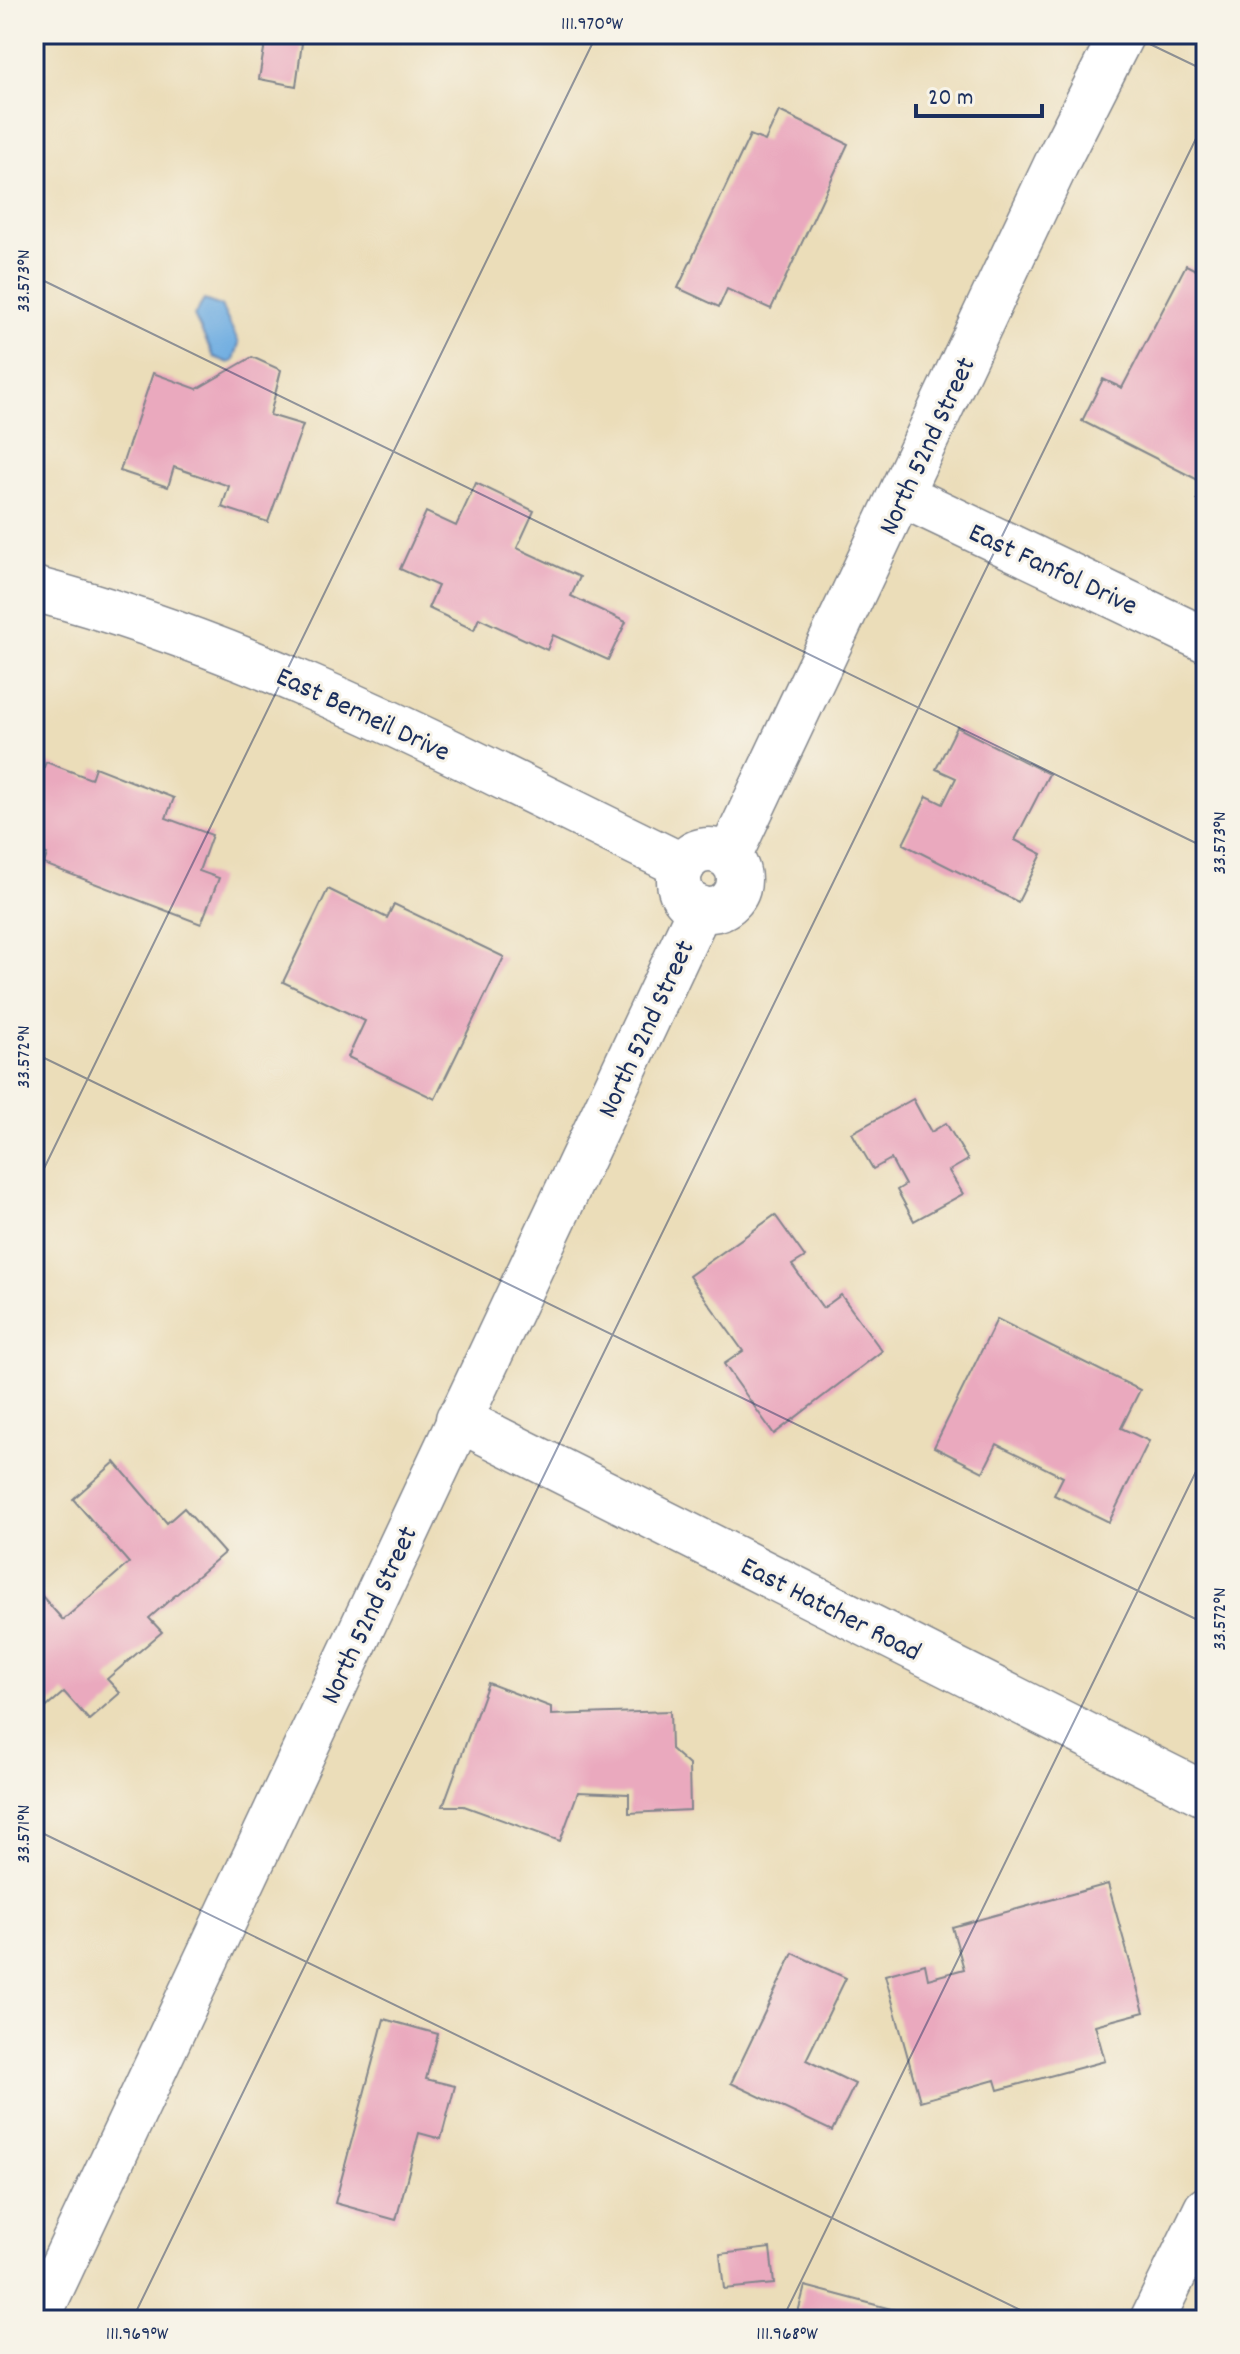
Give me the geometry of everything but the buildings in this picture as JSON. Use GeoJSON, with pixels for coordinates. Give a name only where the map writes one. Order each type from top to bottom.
{"type":"FeatureCollection","features":[{"type":"Feature","properties":{"kind":"street","name":"North 52nd Street"},"geometry":{"type":"LineString","coordinates":[[729,857],[1059,158],[1122,34]]}},
{"type":"Feature","properties":{"kind":"street","name":"East Fanfol Drive"},"geometry":{"type":"LineString","coordinates":[[902,495],[1206,640]]}},
{"type":"Feature","properties":{"kind":"street","name":"East Berneil Drive"},"geometry":{"type":"LineString","coordinates":[[34,589],[185,636],[281,673],[413,733],[683,866]]}},
{"type":"Feature","properties":{"kind":"street"},"geometry":{"type":"LineString","coordinates":[[704,851],[729,857],[740,875],[736,895],[720,908],[700,908],[684,896],[680,886],[683,866],[704,851]]}},
{"type":"Feature","properties":{"kind":"street","name":"North 52nd Street"},"geometry":{"type":"LineString","coordinates":[[37,2320],[700,908]]}},
{"type":"Feature","properties":{"kind":"street","name":"East Hatcher Road"},"geometry":{"type":"LineString","coordinates":[[458,1419],[1206,1795]]}},
{"type":"Feature","properties":{"kind":"street"},"geometry":{"type":"LineString","coordinates":[[1152,2320],[1206,2209]]}},
{"type":"Feature","properties":{"kind":"water"},"geometry":{"type":"Polygon","coordinates":[[[204,300],[221,306],[239,343],[234,361],[229,363],[214,357],[194,316],[204,300]]]}}]}
